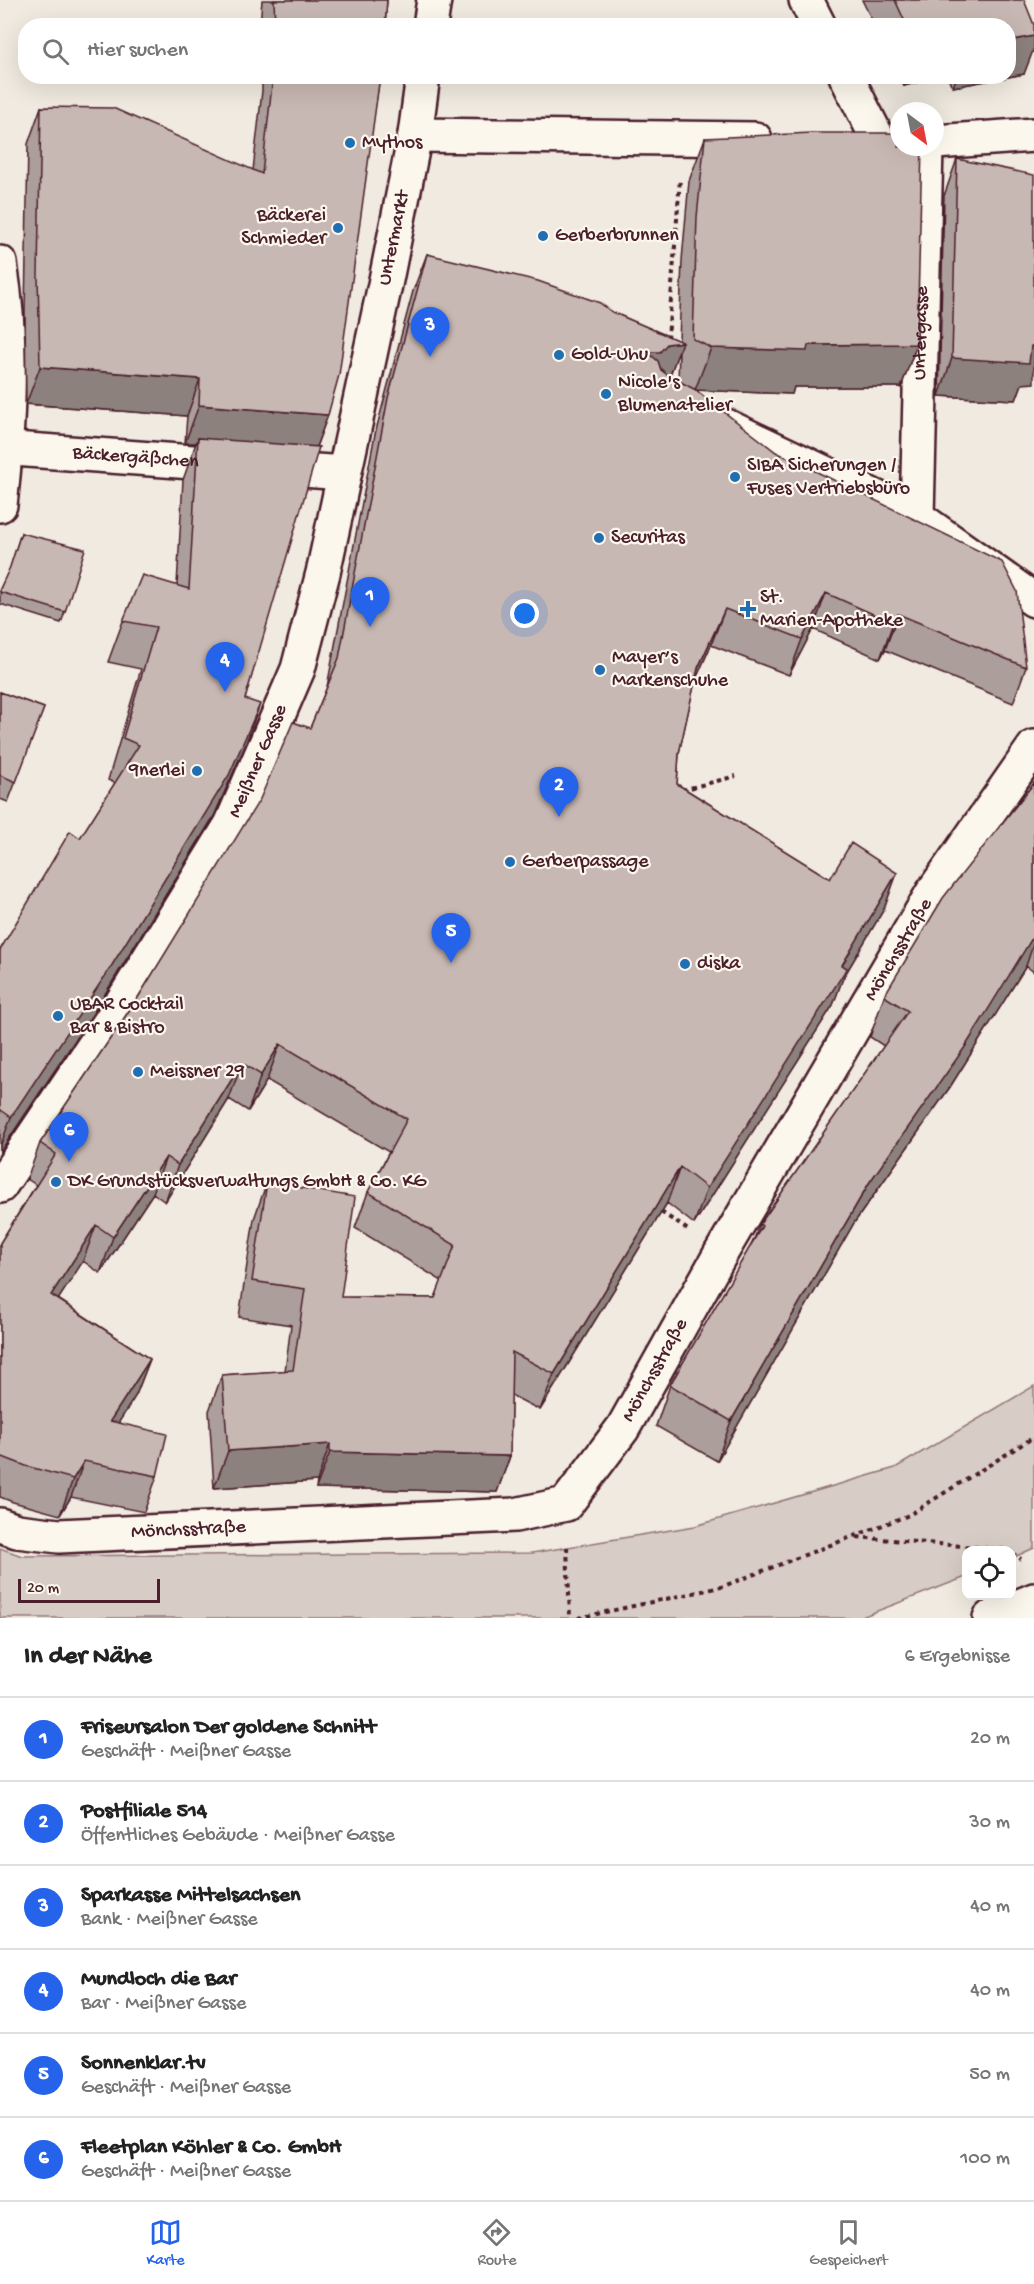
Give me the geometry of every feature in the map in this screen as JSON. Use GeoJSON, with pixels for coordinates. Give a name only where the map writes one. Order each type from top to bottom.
{"type":"FeatureCollection","features":[{"type":"Feature","properties":{"kind":"street"},"geometry":{"type":"LineString","coordinates":[[431,18],[434,0]]}},
{"type":"Feature","properties":{"kind":"street"},"geometry":{"type":"LineString","coordinates":[[806,0],[815,18]]}},
{"type":"Feature","properties":{"kind":"street","name":"Untermarkt"},"geometry":{"type":"LineString","coordinates":[[386,280],[415,135],[422,84]]}},
{"type":"Feature","properties":{"kind":"street"},"geometry":{"type":"LineString","coordinates":[[851,84],[889,143]]}},
{"type":"Feature","properties":{"kind":"street"},"geometry":{"type":"LineString","coordinates":[[415,135],[787,140]]}},
{"type":"Feature","properties":{"kind":"street"},"geometry":{"type":"LineString","coordinates":[[944,141],[1034,135]]}},
{"type":"Feature","properties":{"kind":"street"},"geometry":{"type":"LineString","coordinates":[[845,142],[889,143]]}},
{"type":"Feature","properties":{"kind":"street","name":"Untergasse"},"geometry":{"type":"LineString","coordinates":[[917,517],[926,156]]}},
{"type":"Feature","properties":{"kind":"street"},"geometry":{"type":"LineString","coordinates":[[0,263],[7,308],[0,505]]}},
{"type":"Feature","properties":{"kind":"street","name":"Meißner Gasse"},"geometry":{"type":"LineString","coordinates":[[0,1186],[110,1022],[231,825],[298,669],[323,573],[386,280]]}},
{"type":"Feature","properties":{"kind":"street"},"geometry":{"type":"LineString","coordinates":[[696,411],[917,517],[1034,600]]}},
{"type":"Feature","properties":{"kind":"street","name":"Bäckergäßchen"},"geometry":{"type":"LineString","coordinates":[[3,448],[344,473]]}},
{"type":"Feature","properties":{"kind":"street","name":"Mönchsstraße"},"geometry":{"type":"LineString","coordinates":[[0,1526],[17,1531],[59,1536],[515,1515],[566,1504],[623,1428],[721,1253],[933,892],[1034,747]]}},
{"type":"Feature","properties":{"kind":"street"},"geometry":{"type":"LineString","coordinates":[[990,1618],[1034,1600]]}},
{"type":"Feature","properties":{"kind":"path"},"geometry":{"type":"LineString","coordinates":[[667,349],[683,137]]}},
{"type":"Feature","properties":{"kind":"path"},"geometry":{"type":"LineString","coordinates":[[674,792],[736,776]]}},
{"type":"Feature","properties":{"kind":"path"},"geometry":{"type":"LineString","coordinates":[[578,1618],[721,1587],[854,1537],[909,1515],[1034,1437]]}},
{"type":"Feature","properties":{"kind":"path"},"geometry":{"type":"LineString","coordinates":[[566,1504],[570,1618]]}},
{"type":"Feature","properties":{"kind":"path"},"geometry":{"type":"LineString","coordinates":[[854,1537],[962,1547]]}},
{"type":"Feature","properties":{"kind":"shaded area"},"geometry":{"type":"Polygon","coordinates":[[[1034,1386],[1034,1548],[1016,1556],[1016,1546],[962,1546],[962,1579],[859,1618],[0,1618],[0,1548],[22,1556],[532,1553],[695,1526],[895,1468],[1034,1386]]]}},
{"type":"Feature","properties":{"kind":"building"},"geometry":{"type":"Polygon","coordinates":[[[274,0],[387,0],[386,18],[275,18],[274,0]]]}},
{"type":"Feature","properties":{"kind":"building"},"geometry":{"type":"Polygon","coordinates":[[[895,0],[1024,0],[1034,25],[1034,36],[1016,39],[1016,18],[903,18],[895,0]]]}},
{"type":"Feature","properties":{"kind":"building"},"geometry":{"type":"Polygon","coordinates":[[[272,84],[379,84],[339,375],[328,415],[199,405],[200,379],[40,367],[38,275],[41,107],[113,108],[262,174],[272,84]]]}},
{"type":"Feature","properties":{"kind":"building"},"geometry":{"type":"Polygon","coordinates":[[[812,133],[890,133],[890,156],[922,156],[917,344],[808,345],[807,351],[711,348],[693,339],[697,217],[705,138],[812,133]]]}},
{"type":"Feature","properties":{"kind":"building"},"geometry":{"type":"Polygon","coordinates":[[[957,159],[1034,175],[1034,346],[1031,346],[1029,363],[952,358],[957,159]]]}},
{"type":"Feature","properties":{"kind":"building"},"geometry":{"type":"Polygon","coordinates":[[[427,254],[538,281],[600,303],[612,312],[682,342],[667,344],[660,352],[647,352],[658,361],[661,370],[694,389],[776,452],[1002,562],[1017,591],[1026,667],[898,614],[893,623],[826,593],[802,639],[725,609],[698,668],[679,753],[677,784],[830,879],[851,843],[897,873],[842,965],[847,968],[707,1188],[680,1167],[554,1374],[512,1352],[510,1456],[330,1452],[330,1444],[228,1451],[222,1375],[293,1370],[305,1289],[252,1281],[267,1182],[355,1197],[341,1297],[435,1298],[455,1245],[368,1192],[407,1119],[280,1044],[261,1075],[242,1063],[178,1165],[166,1157],[113,1237],[96,1225],[51,1295],[150,1359],[110,1421],[167,1434],[157,1476],[84,1461],[73,1479],[26,1466],[0,1456],[0,1243],[56,1154],[40,1143],[139,996],[260,799],[293,722],[310,728],[339,658],[388,398],[427,254]]]}},
{"type":"Feature","properties":{"kind":"building"},"geometry":{"type":"Polygon","coordinates":[[[198,438],[319,447],[245,699],[260,704],[229,775],[109,970],[11,1117],[1,1110],[0,1112],[0,950],[70,831],[80,838],[139,745],[123,738],[156,627],[123,621],[142,575],[189,589],[198,438]]]}},
{"type":"Feature","properties":{"kind":"building"},"geometry":{"type":"Polygon","coordinates":[[[21,533],[85,549],[65,612],[0,592],[21,533]]]}},
{"type":"Feature","properties":{"kind":"building"},"geometry":{"type":"Polygon","coordinates":[[[0,692],[44,708],[16,782],[0,775],[0,692]]]}},
{"type":"Feature","properties":{"kind":"building"},"geometry":{"type":"Polygon","coordinates":[[[1034,783],[1034,935],[965,1047],[869,1183],[731,1421],[670,1385],[762,1226],[760,1224],[908,1011],[884,996],[943,898],[1034,783]]]}},
{"type":"Feature","properties":{"kind":"place","name":"Mythos"},"geometry":{"type":"Point","coordinates":[350,143]}},
{"type":"Feature","properties":{"kind":"place","name":"Bäckerei Schmieder"},"geometry":{"type":"Point","coordinates":[338,228]}},
{"type":"Feature","properties":{"kind":"place","name":"Gerberbrunnen"},"geometry":{"type":"Point","coordinates":[543,236]}},
{"type":"Feature","properties":{"kind":"place","name":"Gold-Uhu"},"geometry":{"type":"Point","coordinates":[559,355]}},
{"type":"Feature","properties":{"kind":"place","name":"Sparkasse Mittelsachsen"},"geometry":{"type":"Point","coordinates":[430,357]}},
{"type":"Feature","properties":{"kind":"place","name":"Nicole's Blumenatelier"},"geometry":{"type":"Point","coordinates":[606,394]}},
{"type":"Feature","properties":{"kind":"place","name":"SIBA Sicherungen / Fuses Vertriebsbüro"},"geometry":{"type":"Point","coordinates":[735,477]}},
{"type":"Feature","properties":{"kind":"place","name":"Securitas"},"geometry":{"type":"Point","coordinates":[599,538]}},
{"type":"Feature","properties":{"kind":"place","name":"St. Marien-Apotheke"},"geometry":{"type":"Point","coordinates":[748,609]}},
{"type":"Feature","properties":{"kind":"place","name":"Friseursalon Der goldene Schnitt"},"geometry":{"type":"Point","coordinates":[370,627]}},
{"type":"Feature","properties":{"kind":"place","name":"Mayer’s Markenschuhe"},"geometry":{"type":"Point","coordinates":[600,670]}},
{"type":"Feature","properties":{"kind":"place","name":"Mundloch die Bar"},"geometry":{"type":"Point","coordinates":[225,692]}},
{"type":"Feature","properties":{"kind":"place","name":"9nerlei"},"geometry":{"type":"Point","coordinates":[197,771]}},
{"type":"Feature","properties":{"kind":"place","name":"Postfiliale 514"},"geometry":{"type":"Point","coordinates":[559,817]}},
{"type":"Feature","properties":{"kind":"place","name":"Gerberpassage"},"geometry":{"type":"Point","coordinates":[510,862]}},
{"type":"Feature","properties":{"kind":"place","name":"Sonnenklar.tv"},"geometry":{"type":"Point","coordinates":[451,963]}},
{"type":"Feature","properties":{"kind":"place","name":"diska"},"geometry":{"type":"Point","coordinates":[685,964]}},
{"type":"Feature","properties":{"kind":"place","name":"UBAR Cocktail Bar & Bistro"},"geometry":{"type":"Point","coordinates":[58,1016]}},
{"type":"Feature","properties":{"kind":"place","name":"Meissner 29"},"geometry":{"type":"Point","coordinates":[138,1072]}},
{"type":"Feature","properties":{"kind":"place","name":"Fleetplan Köhler & Co. GmbH"},"geometry":{"type":"Point","coordinates":[69,1162]}},
{"type":"Feature","properties":{"kind":"place","name":"DK Grundstücksverwaltungs GmbH & Co. KG"},"geometry":{"type":"Point","coordinates":[56,1182]}}]}
